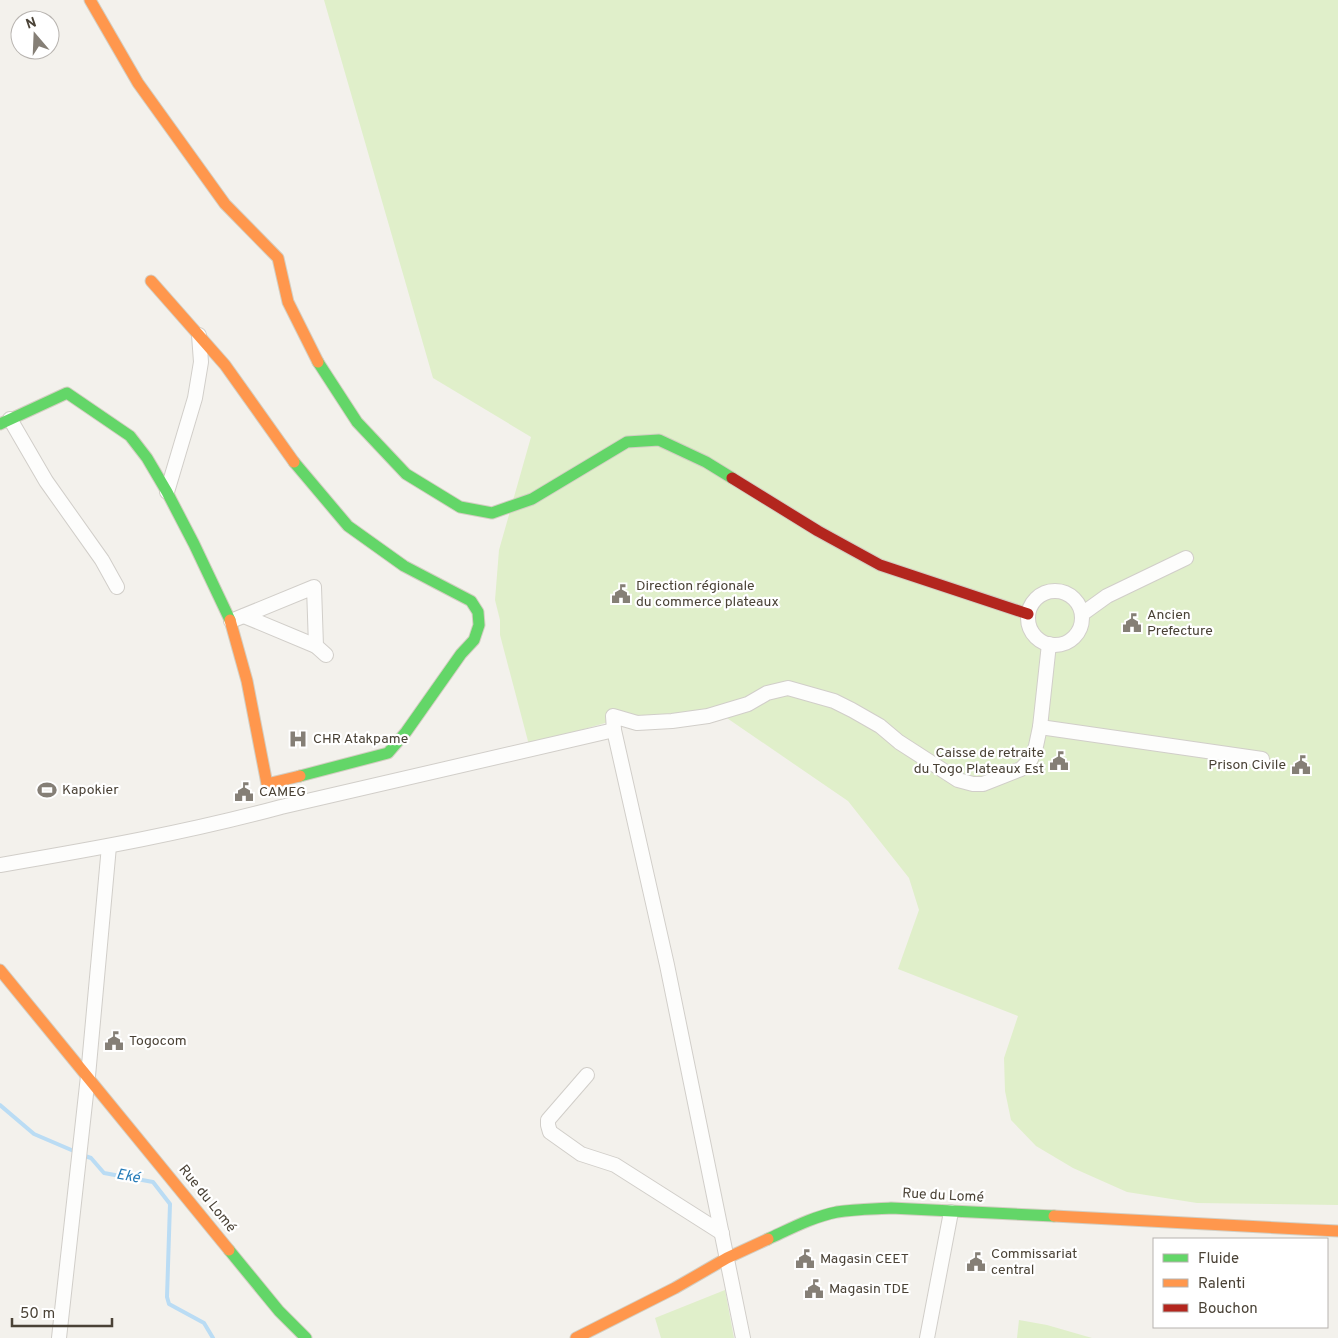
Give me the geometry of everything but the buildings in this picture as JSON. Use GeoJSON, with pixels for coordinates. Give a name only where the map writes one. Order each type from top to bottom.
{"type":"FeatureCollection","features":[{"type":"Feature","properties":{"kind":"street"},"geometry":{"type":"LineString","coordinates":[[90,0],[138,83],[225,204],[278,258],[288,302],[318,362],[357,422],[406,474],[460,507],[492,513],[532,499],[627,442],[659,440],[706,462],[818,531],[880,565],[1028,614]]}},
{"type":"Feature","properties":{"kind":"street"},"geometry":{"type":"LineString","coordinates":[[117,587],[102,560],[5,422],[67,392],[130,436],[167,492],[194,544],[237,618],[267,784],[388,752],[406,732],[461,654],[474,640],[479,625],[478,612],[471,602],[404,566],[348,526],[302,472],[225,365],[150,281]]}},
{"type":"Feature","properties":{"kind":"street"},"geometry":{"type":"LineString","coordinates":[[167,492],[195,398],[201,362],[199,335]]}},
{"type":"Feature","properties":{"kind":"street"},"geometry":{"type":"LineString","coordinates":[[1082,614],[1107,596],[1186,558]]}},
{"type":"Feature","properties":{"kind":"street"},"geometry":{"type":"LineString","coordinates":[[314,587],[321,650],[237,618],[314,587]]}},
{"type":"Feature","properties":{"kind":"street"},"geometry":{"type":"LineString","coordinates":[[1057,591],[1066,593],[1073,598],[1079,605],[1082,614],[1082,623],[1076,636],[1063,644],[1056,645],[1042,642],[1036,637],[1029,624],[1028,614],[1034,602],[1040,596],[1048,592],[1057,591]]}},
{"type":"Feature","properties":{"kind":"street"},"geometry":{"type":"LineString","coordinates":[[743,1338],[667,965],[614,730],[613,716],[637,723],[708,716],[748,704],[767,693],[788,688],[834,701],[880,726],[899,742],[958,780],[973,784],[983,784],[1021,769],[1031,759],[1040,727],[1049,644]]}},
{"type":"Feature","properties":{"kind":"street"},"geometry":{"type":"LineString","coordinates":[[1040,727],[1262,759]]}},
{"type":"Feature","properties":{"kind":"street"},"geometry":{"type":"LineString","coordinates":[[0,865],[109,846],[253,815],[614,730]]}},
{"type":"Feature","properties":{"kind":"street"},"geometry":{"type":"LineString","coordinates":[[59,1338],[88,1076],[109,846]]}},
{"type":"Feature","properties":{"kind":"street","name":"Rue du Lomé"},"geometry":{"type":"LineString","coordinates":[[0,970],[278,1311],[306,1338]]}},
{"type":"Feature","properties":{"kind":"street"},"geometry":{"type":"LineString","coordinates":[[587,1075],[548,1120],[550,1132],[581,1154],[615,1165],[722,1233]]}},
{"type":"Feature","properties":{"kind":"street","name":"Rue du Lomé"},"geometry":{"type":"LineString","coordinates":[[576,1338],[675,1288],[727,1258],[804,1222],[836,1212],[891,1208],[1338,1231]]}},
{"type":"Feature","properties":{"kind":"street"},"geometry":{"type":"LineString","coordinates":[[927,1338],[952,1212]]}},
{"type":"Feature","properties":{"kind":"green space"},"geometry":{"type":"Polygon","coordinates":[[[324,0],[1338,0],[1338,1205],[1197,1203],[1127,1192],[1073,1168],[1036,1146],[1011,1120],[1005,1091],[1004,1058],[1018,1016],[898,969],[919,910],[909,878],[848,801],[721,714],[673,713],[605,723],[529,745],[500,635],[500,620],[495,600],[499,550],[531,437],[433,378],[324,0]]]}},
{"type":"Feature","properties":{"kind":"green space"},"geometry":{"type":"Polygon","coordinates":[[[725,1290],[734,1338],[661,1338],[655,1318],[725,1290]]]}},
{"type":"Feature","properties":{"kind":"green space"},"geometry":{"type":"Polygon","coordinates":[[[1019,1320],[1047,1325],[1092,1338],[1017,1338],[1019,1320]]]}},
{"type":"Feature","properties":{"kind":"waterway","name":"Eké"},"geometry":{"type":"LineString","coordinates":[[0,1105],[34,1134],[76,1152]]}},
{"type":"Feature","properties":{"kind":"waterway","name":"Eké"},"geometry":{"type":"LineString","coordinates":[[82,1155],[91,1158],[104,1173],[153,1182],[170,1204],[167,1297],[169,1304],[204,1323],[213,1338]]}},
{"type":"Feature","properties":{"kind":"traffic: fast"},"geometry":{"type":"LineString","coordinates":[[318,362],[357,422],[406,474],[460,507],[492,513],[532,499],[627,442],[659,440],[706,462],[732,478]]}},
{"type":"Feature","properties":{"kind":"traffic: fast"},"geometry":{"type":"LineString","coordinates":[[0,424],[67,393],[130,436],[147,458],[167,492],[230,620]]}},
{"type":"Feature","properties":{"kind":"traffic: fast"},"geometry":{"type":"LineString","coordinates":[[294,462],[348,526],[404,566],[471,601],[478,612],[479,625],[474,640],[461,654],[406,732],[388,753],[300,776]]}},
{"type":"Feature","properties":{"kind":"traffic: fast"},"geometry":{"type":"LineString","coordinates":[[768,1239],[819,1217],[837,1212],[857,1210],[891,1208],[1054,1216]]}},
{"type":"Feature","properties":{"kind":"traffic: fast"},"geometry":{"type":"LineString","coordinates":[[229,1250],[279,1311],[306,1338]]}},
{"type":"Feature","properties":{"kind":"traffic: slow"},"geometry":{"type":"LineString","coordinates":[[90,0],[138,83],[225,204],[278,258],[288,302],[318,362]]}},
{"type":"Feature","properties":{"kind":"traffic: slow"},"geometry":{"type":"LineString","coordinates":[[151,281],[225,365],[294,462]]}},
{"type":"Feature","properties":{"kind":"traffic: slow"},"geometry":{"type":"LineString","coordinates":[[230,620],[247,681],[267,784],[300,776]]}},
{"type":"Feature","properties":{"kind":"traffic: slow"},"geometry":{"type":"LineString","coordinates":[[0,970],[229,1250]]}},
{"type":"Feature","properties":{"kind":"traffic: slow"},"geometry":{"type":"LineString","coordinates":[[1054,1216],[1338,1231]]}},
{"type":"Feature","properties":{"kind":"traffic: slow"},"geometry":{"type":"LineString","coordinates":[[576,1338],[675,1288],[727,1258],[768,1239]]}},
{"type":"Feature","properties":{"kind":"traffic: jam"},"geometry":{"type":"LineString","coordinates":[[732,478],[818,531],[880,565],[1028,614]]}},
{"type":"Feature","properties":{"kind":"place","name":"Direction régionale du commerce plateaux"},"geometry":{"type":"Point","coordinates":[621,594]}},
{"type":"Feature","properties":{"kind":"place","name":"Ancien Prefecture"},"geometry":{"type":"Point","coordinates":[1132,623]}},
{"type":"Feature","properties":{"kind":"place","name":"CHR Atakpame"},"geometry":{"type":"Point","coordinates":[298,739]}},
{"type":"Feature","properties":{"kind":"place","name":"Caisse de retraite du Togo Plateaux Est"},"geometry":{"type":"Point","coordinates":[1059,761]}},
{"type":"Feature","properties":{"kind":"place","name":"Prison Civile"},"geometry":{"type":"Point","coordinates":[1301,765]}},
{"type":"Feature","properties":{"kind":"place","name":"Kapokier"},"geometry":{"type":"Point","coordinates":[47,790]}},
{"type":"Feature","properties":{"kind":"place","name":"CAMEG"},"geometry":{"type":"Point","coordinates":[244,792]}},
{"type":"Feature","properties":{"kind":"place","name":"Togocom"},"geometry":{"type":"Point","coordinates":[114,1041]}},
{"type":"Feature","properties":{"kind":"place","name":"Magasin CEET"},"geometry":{"type":"Point","coordinates":[805,1259]}},
{"type":"Feature","properties":{"kind":"place","name":"Commissariat central"},"geometry":{"type":"Point","coordinates":[976,1262]}},
{"type":"Feature","properties":{"kind":"place","name":"Magasin TDE"},"geometry":{"type":"Point","coordinates":[814,1289]}}]}
